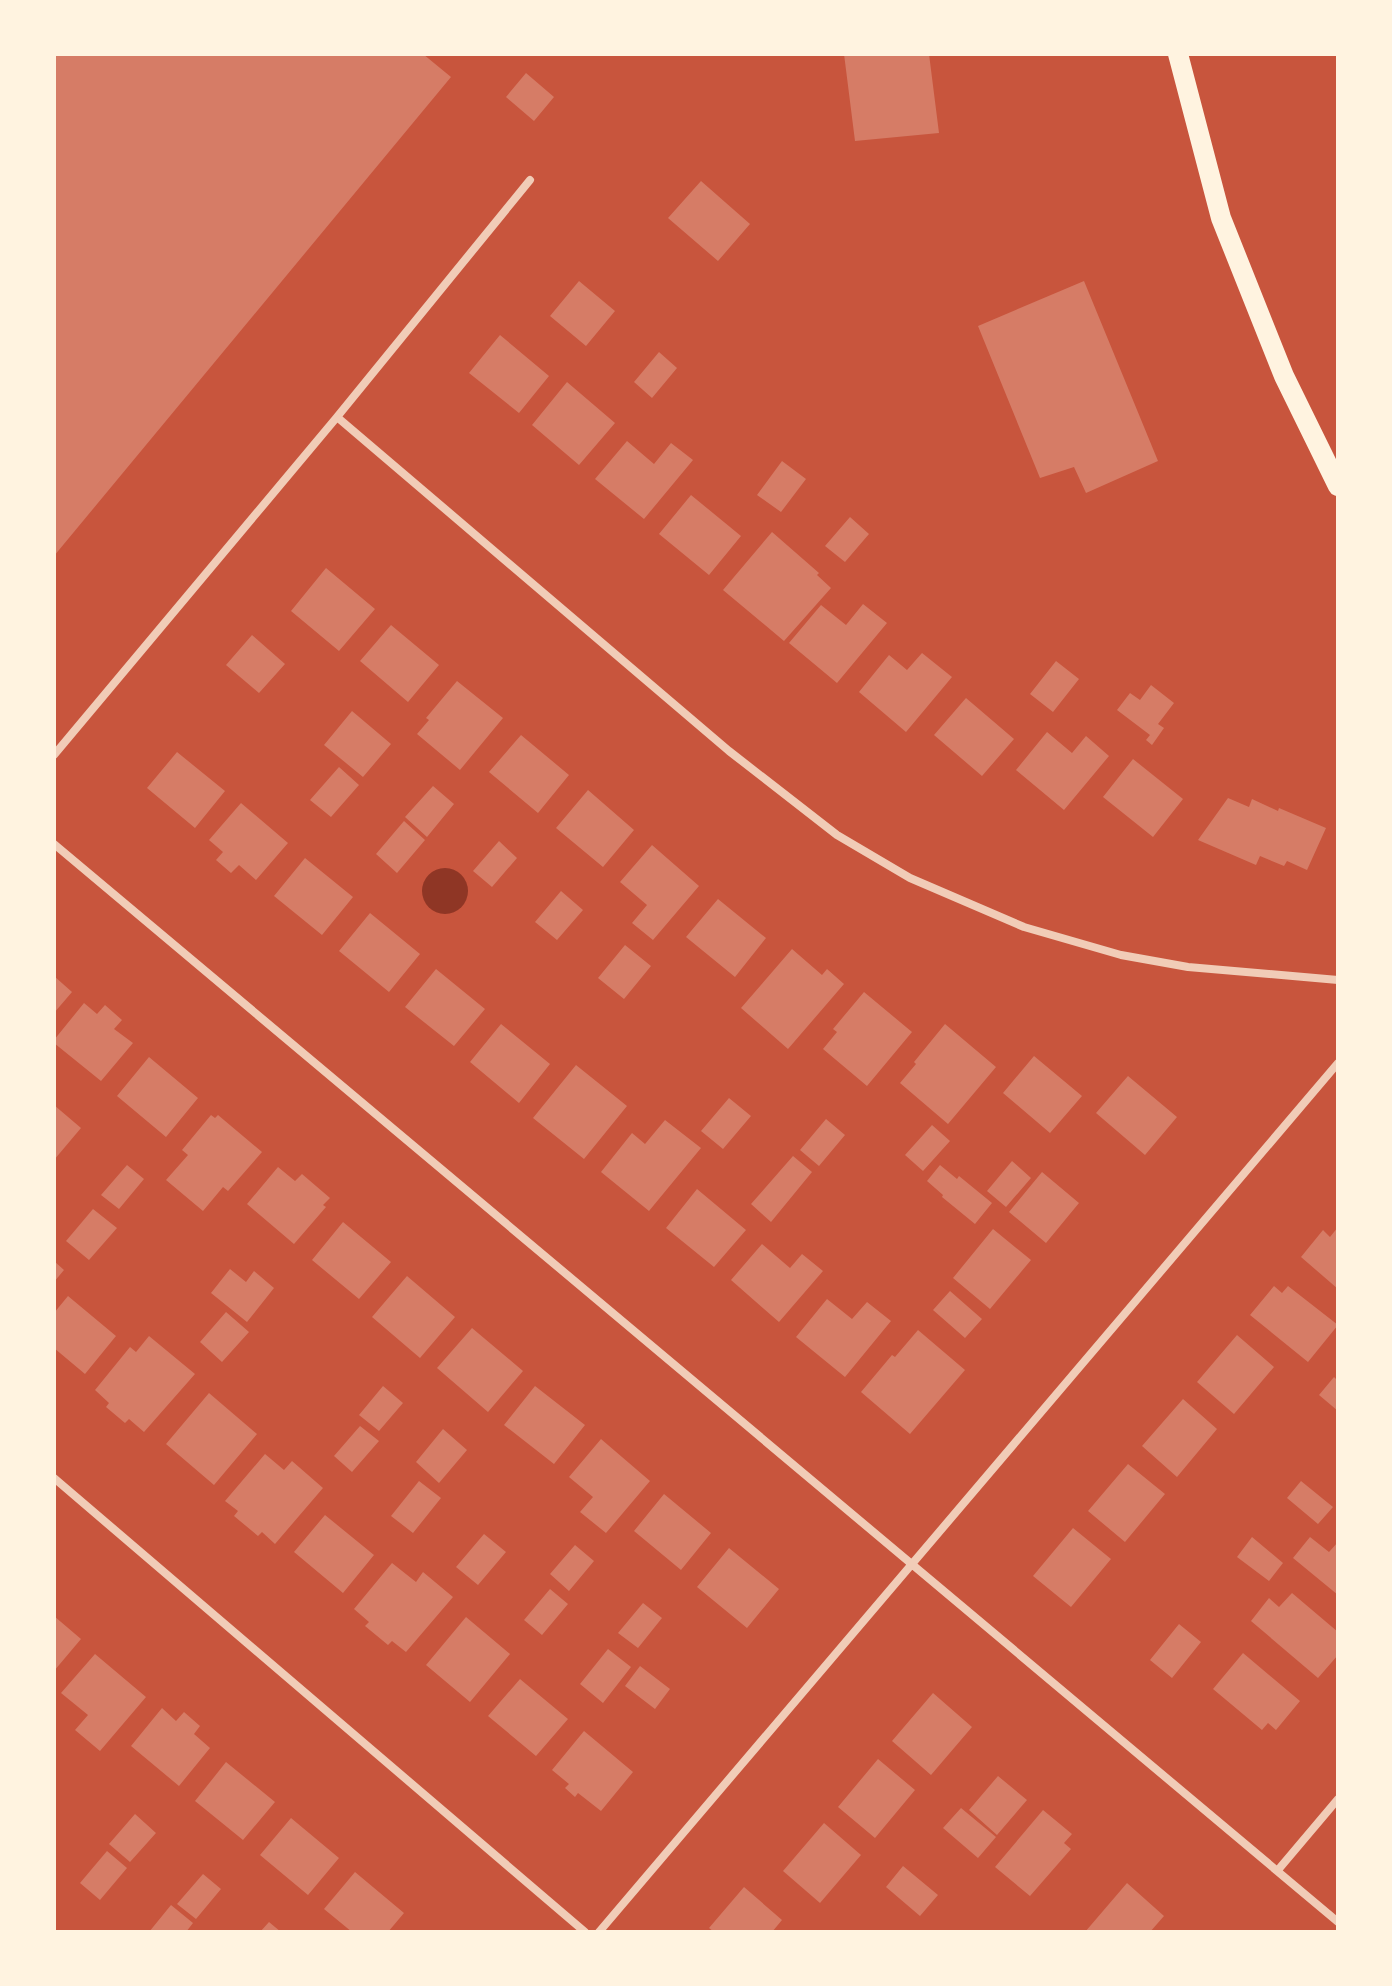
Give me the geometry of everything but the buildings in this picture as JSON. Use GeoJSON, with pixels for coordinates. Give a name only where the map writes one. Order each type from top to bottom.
{"type":"FeatureCollection","features":[{"type":"Feature","properties":{"kind":"main road"},"geometry":{"type":"LineString","coordinates":[[1178,54],[1221,218],[1284,376],[1338,486]]}},
{"type":"Feature","properties":{"kind":"street"},"geometry":{"type":"LineString","coordinates":[[54,755],[337,417],[530,180]]}},
{"type":"Feature","properties":{"kind":"street"},"geometry":{"type":"LineString","coordinates":[[337,417],[729,751],[837,835],[910,878],[1024,927],[1121,955],[1188,967],[1338,980]]}},
{"type":"Feature","properties":{"kind":"street"},"geometry":{"type":"LineString","coordinates":[[54,844],[1338,1922]]}},
{"type":"Feature","properties":{"kind":"street"},"geometry":{"type":"LineString","coordinates":[[599,1932],[1338,1063]]}},
{"type":"Feature","properties":{"kind":"street"},"geometry":{"type":"LineString","coordinates":[[54,1478],[585,1932]]}},
{"type":"Feature","properties":{"kind":"street"},"geometry":{"type":"LineString","coordinates":[[1278,1870],[1338,1799]]}},
{"type":"Feature","properties":{"kind":"shaded area"},"geometry":{"type":"Polygon","coordinates":[[[445,868],[461,875],[468,891],[461,907],[445,914],[429,907],[422,891],[429,875],[445,868]]]}}]}
